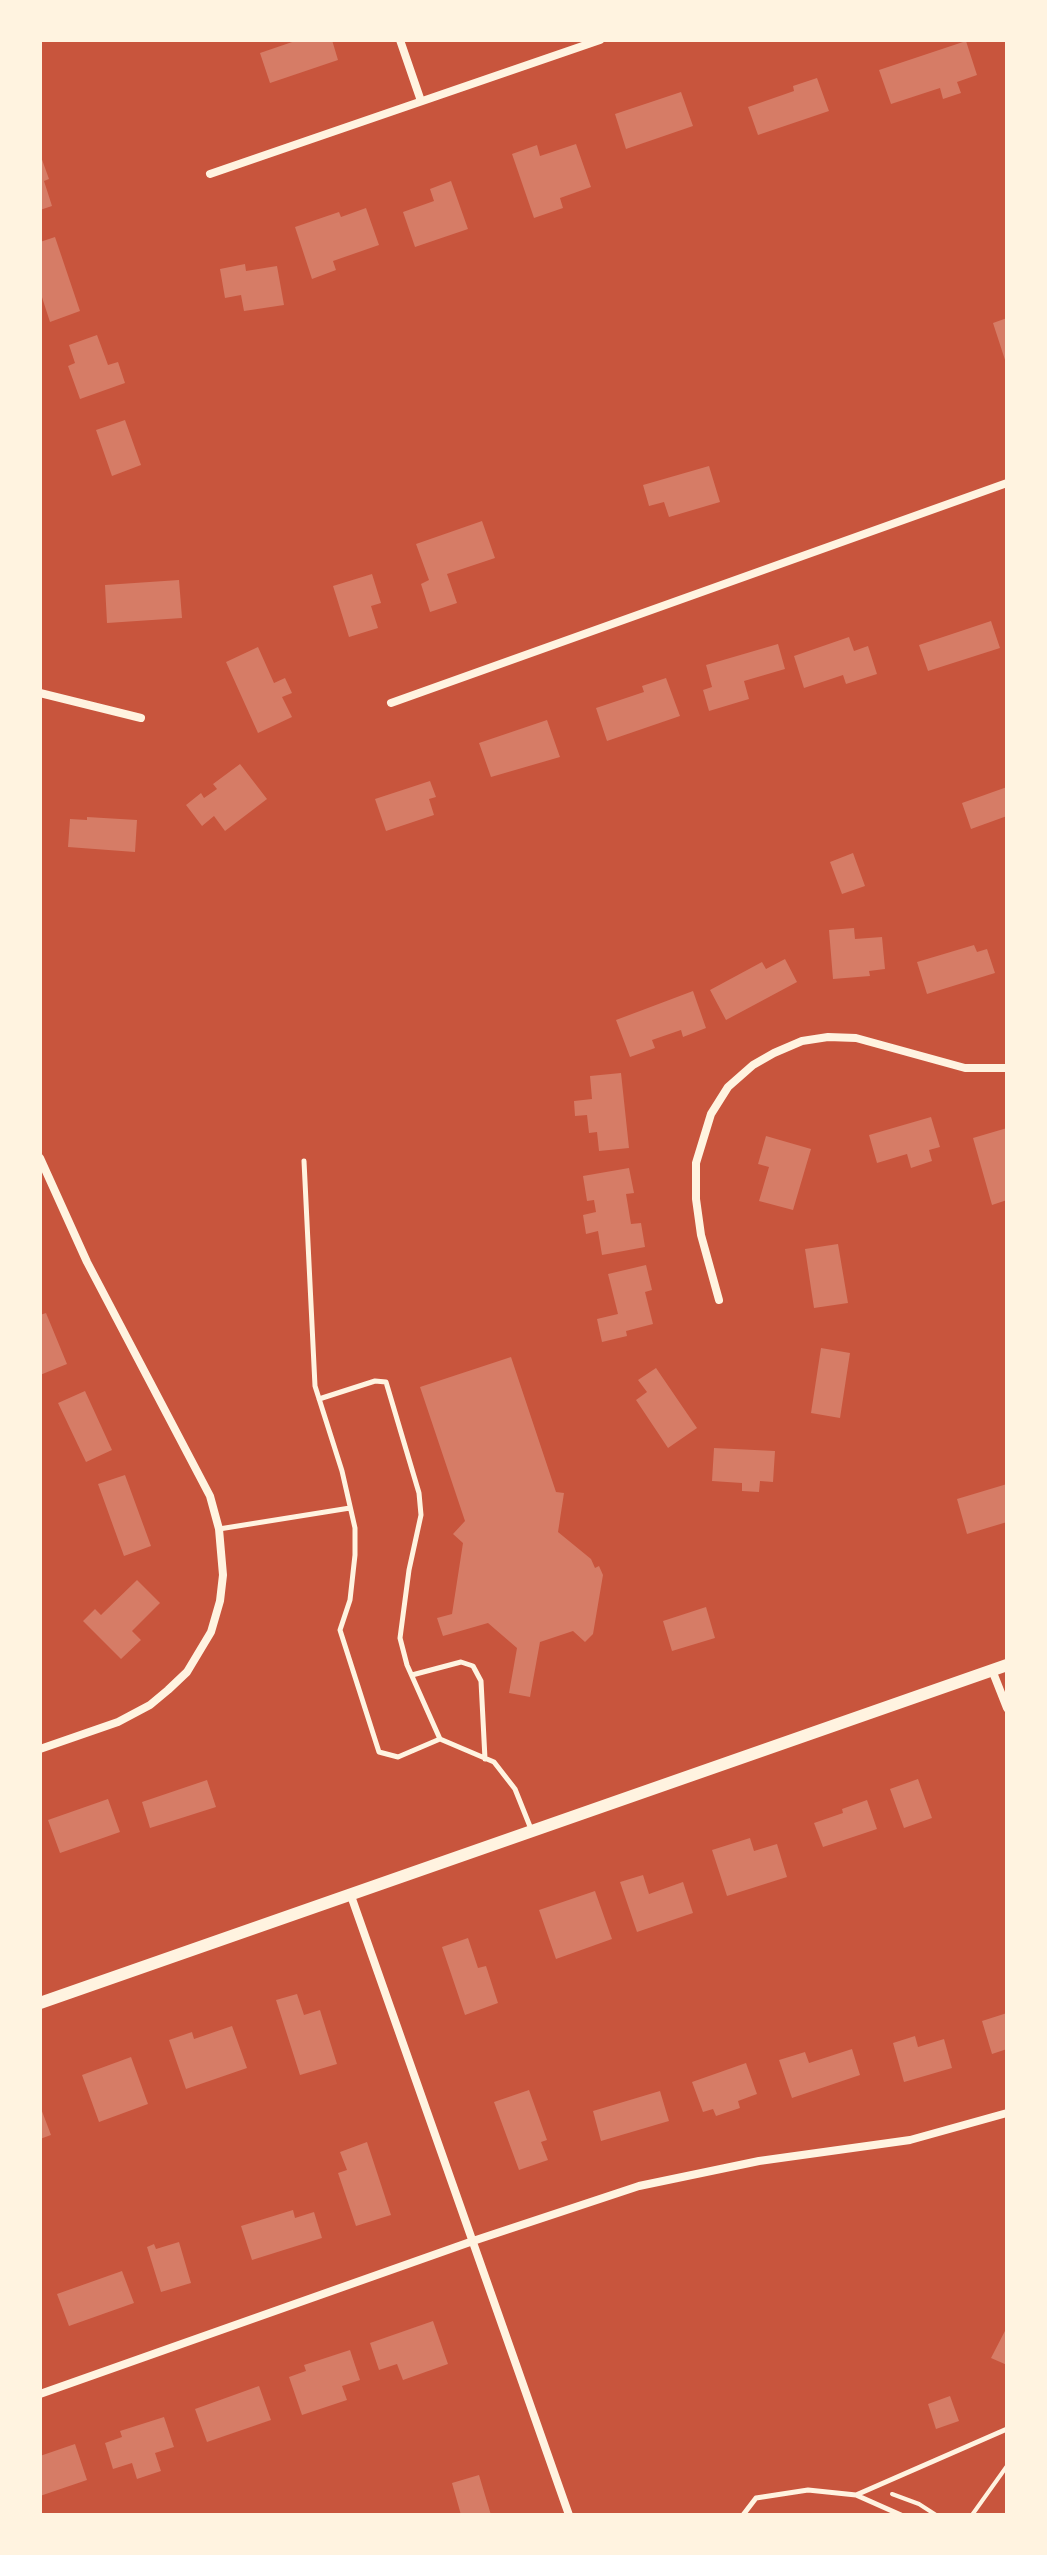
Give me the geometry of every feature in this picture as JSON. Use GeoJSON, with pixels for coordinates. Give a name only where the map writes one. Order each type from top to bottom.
{"type":"FeatureCollection","features":[{"type":"Feature","properties":{"kind":"main road"},"geometry":{"type":"LineString","coordinates":[[40,2003],[1007,1665]]}},
{"type":"Feature","properties":{"kind":"street"},"geometry":{"type":"LineString","coordinates":[[400,40],[421,101]]}},
{"type":"Feature","properties":{"kind":"street"},"geometry":{"type":"LineString","coordinates":[[210,174],[600,40]]}},
{"type":"Feature","properties":{"kind":"street"},"geometry":{"type":"LineString","coordinates":[[391,703],[1007,483]]}},
{"type":"Feature","properties":{"kind":"street"},"geometry":{"type":"LineString","coordinates":[[40,693],[141,718]]}},
{"type":"Feature","properties":{"kind":"street"},"geometry":{"type":"LineString","coordinates":[[719,1300],[701,1235],[696,1199],[696,1163],[711,1114],[728,1087],[753,1065],[802,1041],[828,1037],[856,1038],[965,1068],[1007,1068]]}},
{"type":"Feature","properties":{"kind":"street"},"geometry":{"type":"LineString","coordinates":[[40,1158],[80,1249],[210,1496],[219,1529],[223,1575],[220,1601],[211,1632],[187,1672],[150,1705],[118,1722],[40,1749]]}},
{"type":"Feature","properties":{"kind":"street"},"geometry":{"type":"LineString","coordinates":[[992,1670],[1007,1708]]}},
{"type":"Feature","properties":{"kind":"street"},"geometry":{"type":"LineString","coordinates":[[350,1893],[569,2515]]}},
{"type":"Feature","properties":{"kind":"street"},"geometry":{"type":"LineString","coordinates":[[40,2394],[473,2241],[639,2186],[759,2161],[910,2140],[1007,2113]]}},
{"type":"Feature","properties":{"kind":"lane"},"geometry":{"type":"LineString","coordinates":[[304,1161],[315,1386],[342,1471],[355,1528],[350,1600],[340,1630],[379,1752],[398,1757],[440,1739]]}},
{"type":"Feature","properties":{"kind":"lane"},"geometry":{"type":"LineString","coordinates":[[319,1399],[375,1381],[386,1382],[391,1392],[419,1493],[421,1515],[409,1570],[400,1638],[412,1675],[440,1739],[494,1762],[515,1789],[531,1830]]}},
{"type":"Feature","properties":{"kind":"lane"},"geometry":{"type":"LineString","coordinates":[[219,1529],[350,1508]]}},
{"type":"Feature","properties":{"kind":"lane"},"geometry":{"type":"LineString","coordinates":[[412,1675],[461,1662],[473,1666],[481,1681],[485,1759]]}},
{"type":"Feature","properties":{"kind":"lane"},"geometry":{"type":"LineString","coordinates":[[856,2495],[1007,2429]]}},
{"type":"Feature","properties":{"kind":"lane"},"geometry":{"type":"LineString","coordinates":[[743,2515],[756,2498],[808,2490],[856,2495],[901,2515]]}},
{"type":"Feature","properties":{"kind":"path"},"geometry":{"type":"LineString","coordinates":[[972,2515],[1007,2466]]}},
{"type":"Feature","properties":{"kind":"path"},"geometry":{"type":"LineString","coordinates":[[889,2493],[919,2504],[936,2515]]}},
{"type":"Feature","properties":{"kind":"building"},"geometry":{"type":"Polygon","coordinates":[[[298,40],[332,40],[338,60],[270,83],[260,53],[298,40]]]}},
{"type":"Feature","properties":{"kind":"building"},"geometry":{"type":"Polygon","coordinates":[[[966,41],[977,75],[957,82],[961,93],[943,99],[940,88],[891,104],[879,70],[966,41]]]}},
{"type":"Feature","properties":{"kind":"building"},"geometry":{"type":"Polygon","coordinates":[[[817,78],[829,111],[758,135],[748,107],[794,91],[793,86],[817,78]]]}},
{"type":"Feature","properties":{"kind":"building"},"geometry":{"type":"Polygon","coordinates":[[[681,92],[693,126],[626,149],[615,114],[681,92]]]}},
{"type":"Feature","properties":{"kind":"building"},"geometry":{"type":"Polygon","coordinates":[[[576,144],[591,187],[560,198],[563,208],[534,218],[512,154],[537,145],[540,156],[576,144]]]}},
{"type":"Feature","properties":{"kind":"building"},"geometry":{"type":"Polygon","coordinates":[[[40,154],[49,179],[44,181],[52,206],[40,210],[40,154]]]}},
{"type":"Feature","properties":{"kind":"building"},"geometry":{"type":"Polygon","coordinates":[[[451,181],[468,229],[415,247],[403,212],[434,201],[430,189],[451,181]]]}},
{"type":"Feature","properties":{"kind":"building"},"geometry":{"type":"Polygon","coordinates":[[[366,208],[379,245],[333,261],[336,270],[312,279],[295,227],[339,212],[341,217],[366,208]]]}},
{"type":"Feature","properties":{"kind":"building"},"geometry":{"type":"Polygon","coordinates":[[[55,237],[80,311],[50,322],[40,291],[40,242],[55,237]]]}},
{"type":"Feature","properties":{"kind":"building"},"geometry":{"type":"Polygon","coordinates":[[[245,264],[246,271],[277,266],[284,305],[244,311],[241,295],[225,298],[220,269],[245,264]]]}},
{"type":"Feature","properties":{"kind":"building"},"geometry":{"type":"Polygon","coordinates":[[[1007,318],[1007,363],[1006,363],[993,323],[1007,318]]]}},
{"type":"Feature","properties":{"kind":"building"},"geometry":{"type":"Polygon","coordinates":[[[97,335],[108,365],[118,362],[125,383],[80,399],[68,366],[75,363],[69,345],[97,335]]]}},
{"type":"Feature","properties":{"kind":"building"},"geometry":{"type":"Polygon","coordinates":[[[125,420],[141,465],[112,476],[96,430],[125,420]]]}},
{"type":"Feature","properties":{"kind":"building"},"geometry":{"type":"Polygon","coordinates":[[[709,466],[720,502],[669,517],[664,502],[649,506],[643,485],[709,466]]]}},
{"type":"Feature","properties":{"kind":"building"},"geometry":{"type":"Polygon","coordinates":[[[482,521],[495,558],[447,574],[457,603],[430,612],[421,584],[429,580],[416,544],[482,521]]]}},
{"type":"Feature","properties":{"kind":"building"},"geometry":{"type":"Polygon","coordinates":[[[372,574],[381,603],[371,606],[378,628],[349,637],[333,586],[372,574]]]}},
{"type":"Feature","properties":{"kind":"building"},"geometry":{"type":"Polygon","coordinates":[[[179,580],[182,618],[107,623],[105,585],[179,580]]]}},
{"type":"Feature","properties":{"kind":"building"},"geometry":{"type":"Polygon","coordinates":[[[991,621],[1000,648],[928,671],[919,645],[991,621]]]}},
{"type":"Feature","properties":{"kind":"building"},"geometry":{"type":"Polygon","coordinates":[[[849,637],[854,651],[868,646],[877,674],[846,684],[843,675],[804,688],[794,656],[849,637]]]}},
{"type":"Feature","properties":{"kind":"building"},"geometry":{"type":"Polygon","coordinates":[[[778,644],[785,669],[744,681],[749,699],[709,711],[703,690],[712,687],[706,665],[778,644]]]}},
{"type":"Feature","properties":{"kind":"building"},"geometry":{"type":"Polygon","coordinates":[[[258,647],[274,683],[285,678],[292,693],[282,697],[292,717],[258,733],[226,662],[258,647]]]}},
{"type":"Feature","properties":{"kind":"building"},"geometry":{"type":"Polygon","coordinates":[[[666,678],[680,716],[607,741],[596,708],[644,692],[642,686],[666,678]]]}},
{"type":"Feature","properties":{"kind":"building"},"geometry":{"type":"Polygon","coordinates":[[[547,720],[560,757],[491,777],[479,743],[547,720]]]}},
{"type":"Feature","properties":{"kind":"building"},"geometry":{"type":"Polygon","coordinates":[[[240,764],[267,799],[225,831],[214,816],[202,826],[186,805],[201,793],[204,798],[217,789],[213,784],[240,764]]]}},
{"type":"Feature","properties":{"kind":"building"},"geometry":{"type":"Polygon","coordinates":[[[430,781],[436,797],[429,799],[434,815],[386,831],[375,799],[430,781]]]}},
{"type":"Feature","properties":{"kind":"building"},"geometry":{"type":"Polygon","coordinates":[[[1007,787],[1007,816],[971,829],[962,803],[1007,787]]]}},
{"type":"Feature","properties":{"kind":"building"},"geometry":{"type":"Polygon","coordinates":[[[87,817],[137,820],[135,852],[68,847],[70,819],[87,820],[87,817]]]}},
{"type":"Feature","properties":{"kind":"building"},"geometry":{"type":"Polygon","coordinates":[[[853,853],[865,886],[842,894],[830,862],[853,853]]]}},
{"type":"Feature","properties":{"kind":"building"},"geometry":{"type":"Polygon","coordinates":[[[854,928],[855,939],[882,937],[885,969],[869,971],[870,976],[833,979],[829,930],[854,928]]]}},
{"type":"Feature","properties":{"kind":"building"},"geometry":{"type":"Polygon","coordinates":[[[974,945],[977,952],[987,949],[995,973],[927,994],[917,962],[974,945]]]}},
{"type":"Feature","properties":{"kind":"building"},"geometry":{"type":"Polygon","coordinates":[[[785,959],[797,982],[726,1020],[710,990],[762,962],[766,969],[785,959]]]}},
{"type":"Feature","properties":{"kind":"building"},"geometry":{"type":"Polygon","coordinates":[[[693,991],[706,1028],[683,1037],[681,1030],[652,1040],[655,1048],[630,1057],[616,1020],[693,991]]]}},
{"type":"Feature","properties":{"kind":"building"},"geometry":{"type":"Polygon","coordinates":[[[621,1073],[629,1148],[599,1151],[597,1132],[589,1133],[587,1115],[575,1116],[574,1101],[592,1099],[590,1076],[621,1073]]]}},
{"type":"Feature","properties":{"kind":"building"},"geometry":{"type":"Polygon","coordinates":[[[931,1117],[940,1147],[929,1150],[932,1161],[911,1168],[907,1154],[877,1163],[869,1135],[931,1117]]]}},
{"type":"Feature","properties":{"kind":"building"},"geometry":{"type":"Polygon","coordinates":[[[1007,1128],[1007,1200],[992,1205],[973,1138],[1007,1128]]]}},
{"type":"Feature","properties":{"kind":"building"},"geometry":{"type":"Polygon","coordinates":[[[766,1136],[811,1149],[793,1210],[759,1201],[769,1167],[758,1164],[766,1136]]]}},
{"type":"Feature","properties":{"kind":"building"},"geometry":{"type":"Polygon","coordinates":[[[629,1168],[634,1193],[626,1194],[631,1224],[641,1223],[645,1247],[602,1255],[598,1231],[586,1234],[583,1215],[596,1212],[594,1200],[587,1201],[583,1176],[629,1168]]]}},
{"type":"Feature","properties":{"kind":"building"},"geometry":{"type":"Polygon","coordinates":[[[838,1244],[848,1303],[814,1308],[805,1249],[838,1244]]]}},
{"type":"Feature","properties":{"kind":"building"},"geometry":{"type":"Polygon","coordinates":[[[646,1265],[652,1290],[645,1292],[653,1324],[626,1331],[627,1336],[602,1342],[597,1319],[618,1314],[608,1274],[646,1265]]]}},
{"type":"Feature","properties":{"kind":"building"},"geometry":{"type":"Polygon","coordinates":[[[46,1313],[67,1364],[40,1375],[40,1315],[46,1313]]]}},
{"type":"Feature","properties":{"kind":"building"},"geometry":{"type":"Polygon","coordinates":[[[821,1348],[850,1353],[840,1418],[811,1413],[821,1348]]]}},
{"type":"Feature","properties":{"kind":"building"},"geometry":{"type":"Polygon","coordinates":[[[511,1357],[556,1492],[564,1493],[558,1532],[591,1559],[595,1568],[599,1566],[603,1575],[593,1634],[585,1642],[573,1631],[540,1642],[530,1697],[509,1693],[517,1648],[488,1623],[443,1636],[437,1618],[452,1614],[463,1543],[453,1534],[465,1521],[420,1387],[511,1357]]]}},
{"type":"Feature","properties":{"kind":"building"},"geometry":{"type":"Polygon","coordinates":[[[656,1368],[697,1428],[668,1448],[636,1400],[647,1392],[638,1380],[656,1368]]]}},
{"type":"Feature","properties":{"kind":"building"},"geometry":{"type":"Polygon","coordinates":[[[85,1391],[112,1450],[86,1462],[58,1403],[85,1391]]]}},
{"type":"Feature","properties":{"kind":"building"},"geometry":{"type":"Polygon","coordinates":[[[714,1448],[775,1451],[773,1482],[760,1481],[759,1492],[742,1491],[742,1483],[712,1481],[714,1448]]]}},
{"type":"Feature","properties":{"kind":"building"},"geometry":{"type":"Polygon","coordinates":[[[125,1475],[151,1546],[124,1556],[98,1484],[125,1475]]]}},
{"type":"Feature","properties":{"kind":"building"},"geometry":{"type":"Polygon","coordinates":[[[1007,1484],[1007,1522],[967,1534],[957,1499],[1007,1484]]]}},
{"type":"Feature","properties":{"kind":"building"},"geometry":{"type":"Polygon","coordinates":[[[137,1580],[160,1603],[132,1631],[141,1640],[121,1659],[83,1621],[95,1609],[101,1615],[137,1580]]]}},
{"type":"Feature","properties":{"kind":"building"},"geometry":{"type":"Polygon","coordinates":[[[706,1607],[715,1638],[672,1651],[663,1621],[706,1607]]]}},
{"type":"Feature","properties":{"kind":"building"},"geometry":{"type":"Polygon","coordinates":[[[918,1779],[932,1818],[904,1828],[890,1789],[918,1779]]]}},
{"type":"Feature","properties":{"kind":"building"},"geometry":{"type":"Polygon","coordinates":[[[207,1780],[216,1807],[150,1828],[142,1802],[207,1780]]]}},
{"type":"Feature","properties":{"kind":"building"},"geometry":{"type":"Polygon","coordinates":[[[108,1799],[120,1832],[60,1853],[48,1820],[108,1799]]]}},
{"type":"Feature","properties":{"kind":"building"},"geometry":{"type":"Polygon","coordinates":[[[867,1800],[877,1829],[823,1847],[814,1823],[867,1800]]]}},
{"type":"Feature","properties":{"kind":"building"},"geometry":{"type":"Polygon","coordinates":[[[750,1838],[754,1851],[777,1844],[787,1877],[727,1896],[712,1850],[750,1838]]]}},
{"type":"Feature","properties":{"kind":"building"},"geometry":{"type":"Polygon","coordinates":[[[643,1875],[649,1894],[683,1882],[693,1913],[637,1932],[620,1882],[643,1875]]]}},
{"type":"Feature","properties":{"kind":"building"},"geometry":{"type":"Polygon","coordinates":[[[595,1891],[612,1939],[556,1959],[539,1910],[595,1891]]]}},
{"type":"Feature","properties":{"kind":"building"},"geometry":{"type":"Polygon","coordinates":[[[468,1938],[478,1968],[486,1966],[498,2003],[465,2015],[442,1947],[468,1938]]]}},
{"type":"Feature","properties":{"kind":"building"},"geometry":{"type":"Polygon","coordinates":[[[297,1994],[304,2015],[320,2010],[337,2064],[300,2075],[276,2000],[297,1994]]]}},
{"type":"Feature","properties":{"kind":"building"},"geometry":{"type":"Polygon","coordinates":[[[1007,2013],[1007,2049],[992,2054],[982,2021],[1007,2013]]]}},
{"type":"Feature","properties":{"kind":"building"},"geometry":{"type":"Polygon","coordinates":[[[232,2026],[247,2068],[186,2089],[169,2040],[192,2032],[194,2039],[232,2026]]]}},
{"type":"Feature","properties":{"kind":"building"},"geometry":{"type":"Polygon","coordinates":[[[915,2036],[918,2047],[944,2039],[952,2068],[904,2082],[893,2043],[915,2036]]]}},
{"type":"Feature","properties":{"kind":"building"},"geometry":{"type":"Polygon","coordinates":[[[852,2049],[860,2075],[792,2098],[779,2060],[805,2052],[809,2063],[852,2049]]]}},
{"type":"Feature","properties":{"kind":"building"},"geometry":{"type":"Polygon","coordinates":[[[131,2057],[148,2104],[99,2122],[82,2075],[131,2057]]]}},
{"type":"Feature","properties":{"kind":"building"},"geometry":{"type":"Polygon","coordinates":[[[746,2063],[757,2094],[738,2101],[740,2108],[716,2116],[713,2109],[703,2112],[692,2082],[746,2063]]]}},
{"type":"Feature","properties":{"kind":"building"},"geometry":{"type":"Polygon","coordinates":[[[529,2090],[547,2140],[541,2142],[548,2160],[519,2170],[494,2102],[529,2090]]]}},
{"type":"Feature","properties":{"kind":"building"},"geometry":{"type":"Polygon","coordinates":[[[660,2091],[669,2121],[601,2141],[593,2111],[660,2091]]]}},
{"type":"Feature","properties":{"kind":"building"},"geometry":{"type":"Polygon","coordinates":[[[40,2106],[51,2135],[40,2139],[40,2106]]]}},
{"type":"Feature","properties":{"kind":"building"},"geometry":{"type":"Polygon","coordinates":[[[367,2142],[391,2215],[356,2226],[338,2173],[347,2170],[340,2152],[367,2142]]]}},
{"type":"Feature","properties":{"kind":"building"},"geometry":{"type":"Polygon","coordinates":[[[293,2210],[295,2218],[314,2212],[322,2238],[252,2260],[241,2226],[293,2210]]]}},
{"type":"Feature","properties":{"kind":"building"},"geometry":{"type":"Polygon","coordinates":[[[179,2242],[191,2283],[161,2292],[147,2247],[154,2244],[156,2249],[179,2242]]]}},
{"type":"Feature","properties":{"kind":"building"},"geometry":{"type":"Polygon","coordinates":[[[122,2271],[134,2303],[69,2326],[57,2294],[122,2271]]]}},
{"type":"Feature","properties":{"kind":"building"},"geometry":{"type":"Polygon","coordinates":[[[433,2321],[448,2364],[403,2380],[397,2364],[379,2370],[370,2343],[433,2321]]]}},
{"type":"Feature","properties":{"kind":"building"},"geometry":{"type":"Polygon","coordinates":[[[1007,2327],[1007,2365],[991,2358],[1007,2327]]]}},
{"type":"Feature","properties":{"kind":"building"},"geometry":{"type":"Polygon","coordinates":[[[350,2350],[360,2380],[342,2386],[347,2400],[302,2415],[289,2377],[306,2371],[304,2365],[350,2350]]]}},
{"type":"Feature","properties":{"kind":"building"},"geometry":{"type":"Polygon","coordinates":[[[259,2386],[271,2420],[207,2442],[195,2409],[259,2386]]]}},
{"type":"Feature","properties":{"kind":"building"},"geometry":{"type":"Polygon","coordinates":[[[950,2396],[959,2421],[936,2429],[928,2404],[950,2396]]]}},
{"type":"Feature","properties":{"kind":"building"},"geometry":{"type":"Polygon","coordinates":[[[164,2417],[174,2447],[155,2453],[161,2471],[137,2479],[132,2463],[113,2469],[105,2443],[122,2437],[120,2431],[164,2417]]]}},
{"type":"Feature","properties":{"kind":"building"},"geometry":{"type":"Polygon","coordinates":[[[75,2444],[87,2480],[40,2496],[40,2456],[75,2444]]]}},
{"type":"Feature","properties":{"kind":"building"},"geometry":{"type":"Polygon","coordinates":[[[479,2475],[491,2515],[461,2515],[452,2483],[479,2475]]]}}]}
